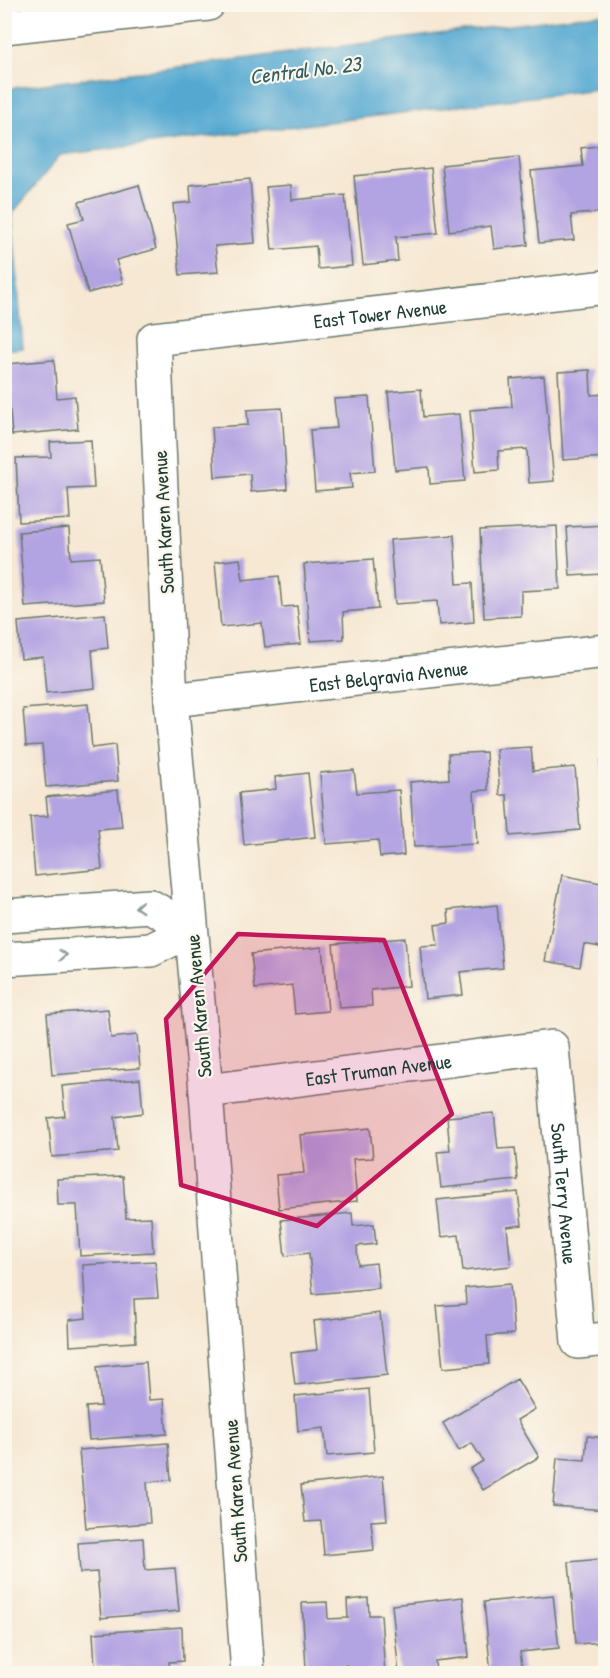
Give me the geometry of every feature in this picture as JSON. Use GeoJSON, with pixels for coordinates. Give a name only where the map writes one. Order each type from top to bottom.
{"type":"FeatureCollection","features":[{"type":"Feature","properties":{"kind":"street"},"geometry":{"type":"LineString","coordinates":[[4,27],[208,4]]}},
{"type":"Feature","properties":{"kind":"street","name":"East Tower Avenue"},"geometry":{"type":"LineString","coordinates":[[154,339],[606,286]]}},
{"type":"Feature","properties":{"kind":"street","name":"South Karen Avenue"},"geometry":{"type":"LineString","coordinates":[[154,339],[171,700],[206,1091],[248,1674]]}},
{"type":"Feature","properties":{"kind":"street","name":"East Belgravia Avenue"},"geometry":{"type":"LineString","coordinates":[[171,700],[606,651]]}},
{"type":"Feature","properties":{"kind":"street"},"geometry":{"type":"LineString","coordinates":[[4,916],[150,906],[190,930]]}},
{"type":"Feature","properties":{"kind":"street"},"geometry":{"type":"LineString","coordinates":[[4,959],[151,950],[190,930]]}},
{"type":"Feature","properties":{"kind":"street","name":"East Truman Avenue"},"geometry":{"type":"LineString","coordinates":[[206,1091],[552,1047]]}},
{"type":"Feature","properties":{"kind":"street","name":"South Terry Avenue"},"geometry":{"type":"LineString","coordinates":[[552,1047],[592,1340]]}},
{"type":"Feature","properties":{"kind":"highlighted area"},"geometry":{"type":"Polygon","coordinates":[[[238,934],[384,940],[452,1114],[317,1226],[181,1185],[166,1019],[238,934]]]}},
{"type":"Feature","properties":{"kind":"water","name":"Central No. 23"},"geometry":{"type":"Polygon","coordinates":[[[605,13],[605,88],[60,155],[12,214],[23,348],[5,350],[5,89],[605,13]]]}},
{"type":"Feature","properties":{"kind":"building"},"geometry":{"type":"Polygon","coordinates":[[[606,145],[606,212],[571,215],[574,240],[539,243],[531,171],[583,166],[581,148],[606,145]]]}},
{"type":"Feature","properties":{"kind":"building"},"geometry":{"type":"Polygon","coordinates":[[[519,157],[528,245],[494,249],[491,226],[449,231],[442,165],[519,157]]]}},
{"type":"Feature","properties":{"kind":"building"},"geometry":{"type":"Polygon","coordinates":[[[431,168],[438,233],[396,237],[398,261],[363,265],[354,176],[431,168]]]}},
{"type":"Feature","properties":{"kind":"building"},"geometry":{"type":"Polygon","coordinates":[[[250,179],[255,243],[215,246],[218,272],[180,275],[173,204],[191,202],[190,185],[250,179]]]}},
{"type":"Feature","properties":{"kind":"building"},"geometry":{"type":"Polygon","coordinates":[[[139,185],[156,249],[116,260],[123,283],[88,293],[68,223],[84,219],[79,202],[139,185]]]}},
{"type":"Feature","properties":{"kind":"building"},"geometry":{"type":"Polygon","coordinates":[[[291,185],[292,200],[345,195],[352,266],[318,269],[316,246],[272,250],[266,187],[291,185]]]}},
{"type":"Feature","properties":{"kind":"building"},"geometry":{"type":"Polygon","coordinates":[[[54,360],[57,398],[75,396],[78,429],[12,435],[6,364],[54,360]]]}},
{"type":"Feature","properties":{"kind":"building"},"geometry":{"type":"Polygon","coordinates":[[[590,370],[591,395],[606,394],[606,457],[563,460],[558,372],[590,370]]]}},
{"type":"Feature","properties":{"kind":"building"},"geometry":{"type":"Polygon","coordinates":[[[544,376],[554,481],[529,483],[527,449],[498,451],[499,470],[475,472],[470,410],[512,407],[510,379],[544,376]]]}},
{"type":"Feature","properties":{"kind":"building"},"geometry":{"type":"Polygon","coordinates":[[[421,389],[423,417],[459,414],[465,481],[430,484],[429,467],[395,470],[388,392],[421,389]]]}},
{"type":"Feature","properties":{"kind":"building"},"geometry":{"type":"Polygon","coordinates":[[[369,397],[375,471],[350,473],[352,488],[315,491],[310,430],[337,428],[334,399],[369,397]]]}},
{"type":"Feature","properties":{"kind":"building"},"geometry":{"type":"Polygon","coordinates":[[[282,408],[287,489],[251,492],[250,474],[215,477],[212,427],[248,425],[247,410],[282,408]]]}},
{"type":"Feature","properties":{"kind":"building"},"geometry":{"type":"Polygon","coordinates":[[[91,440],[94,488],[68,489],[70,519],[19,522],[16,458],[51,457],[50,442],[91,440]]]}},
{"type":"Feature","properties":{"kind":"building"},"geometry":{"type":"Polygon","coordinates":[[[606,525],[606,602],[603,602],[602,574],[570,576],[567,527],[606,525]]]}},
{"type":"Feature","properties":{"kind":"building"},"geometry":{"type":"Polygon","coordinates":[[[557,526],[560,589],[521,591],[521,616],[484,618],[480,530],[557,526]]]}},
{"type":"Feature","properties":{"kind":"building"},"geometry":{"type":"Polygon","coordinates":[[[69,528],[71,559],[100,557],[104,601],[25,607],[19,532],[69,528]]]}},
{"type":"Feature","properties":{"kind":"building"},"geometry":{"type":"Polygon","coordinates":[[[454,535],[457,584],[472,583],[474,622],[439,625],[437,601],[395,604],[390,540],[454,535]]]}},
{"type":"Feature","properties":{"kind":"building"},"geometry":{"type":"Polygon","coordinates":[[[240,559],[243,580],[279,576],[282,607],[297,606],[301,644],[265,647],[262,623],[221,627],[215,562],[240,559]]]}},
{"type":"Feature","properties":{"kind":"building"},"geometry":{"type":"Polygon","coordinates":[[[373,559],[378,609],[343,612],[344,639],[310,641],[304,564],[373,559]]]}},
{"type":"Feature","properties":{"kind":"building"},"geometry":{"type":"Polygon","coordinates":[[[105,614],[108,648],[92,650],[95,688],[46,693],[43,657],[21,659],[18,622],[105,614]]]}},
{"type":"Feature","properties":{"kind":"building"},"geometry":{"type":"Polygon","coordinates":[[[88,704],[92,748],[115,745],[118,781],[46,787],[42,745],[26,746],[23,709],[88,704]]]}},
{"type":"Feature","properties":{"kind":"building"},"geometry":{"type":"Polygon","coordinates":[[[531,747],[533,771],[575,767],[580,830],[510,836],[507,795],[500,795],[496,749],[531,747]]]}},
{"type":"Feature","properties":{"kind":"building"},"geometry":{"type":"Polygon","coordinates":[[[486,752],[488,790],[474,791],[477,844],[414,847],[410,782],[449,779],[448,754],[486,752]]]}},
{"type":"Feature","properties":{"kind":"building"},"geometry":{"type":"Polygon","coordinates":[[[601,760],[606,760],[606,794],[604,794],[601,760]]]}},
{"type":"Feature","properties":{"kind":"building"},"geometry":{"type":"Polygon","coordinates":[[[354,770],[357,793],[399,790],[404,855],[380,857],[378,840],[326,844],[320,773],[354,770]]]}},
{"type":"Feature","properties":{"kind":"building"},"geometry":{"type":"Polygon","coordinates":[[[308,773],[315,837],[244,845],[239,793],[276,789],[275,777],[308,773]]]}},
{"type":"Feature","properties":{"kind":"building"},"geometry":{"type":"Polygon","coordinates":[[[118,790],[122,827],[98,829],[102,869],[35,876],[30,817],[48,816],[46,797],[118,790]]]}},
{"type":"Feature","properties":{"kind":"building"},"geometry":{"type":"Polygon","coordinates":[[[562,875],[606,884],[606,948],[584,944],[580,967],[545,961],[562,875]]]}},
{"type":"Feature","properties":{"kind":"building"},"geometry":{"type":"Polygon","coordinates":[[[497,905],[503,968],[460,972],[463,995],[425,999],[420,946],[438,945],[435,925],[449,923],[448,910],[497,905]]]}},
{"type":"Feature","properties":{"kind":"building"},"geometry":{"type":"Polygon","coordinates":[[[405,938],[409,986],[371,990],[372,1006],[339,1008],[333,944],[405,938]]]}},
{"type":"Feature","properties":{"kind":"building"},"geometry":{"type":"Polygon","coordinates":[[[322,947],[328,1011],[295,1014],[292,985],[255,989],[251,954],[322,947]]]}},
{"type":"Feature","properties":{"kind":"building"},"geometry":{"type":"Polygon","coordinates":[[[108,1009],[111,1038],[137,1035],[140,1068],[52,1075],[47,1014],[108,1009]]]}},
{"type":"Feature","properties":{"kind":"building"},"geometry":{"type":"Polygon","coordinates":[[[140,1079],[143,1113],[115,1117],[118,1151],[52,1157],[48,1118],[65,1116],[62,1086],[140,1079]]]}},
{"type":"Feature","properties":{"kind":"building"},"geometry":{"type":"Polygon","coordinates":[[[494,1113],[498,1149],[515,1148],[518,1180],[441,1188],[437,1152],[450,1151],[447,1117],[494,1113]]]}},
{"type":"Feature","properties":{"kind":"building"},"geometry":{"type":"Polygon","coordinates":[[[370,1128],[373,1158],[353,1159],[357,1201],[279,1209],[276,1175],[304,1173],[300,1135],[370,1128]]]}},
{"type":"Feature","properties":{"kind":"building"},"geometry":{"type":"Polygon","coordinates":[[[123,1176],[126,1218],[151,1217],[153,1252],[80,1256],[77,1205],[58,1205],[57,1179],[123,1176]]]}},
{"type":"Feature","properties":{"kind":"building"},"geometry":{"type":"Polygon","coordinates":[[[518,1192],[522,1225],[507,1227],[511,1266],[463,1271],[459,1235],[441,1237],[437,1200],[518,1192]]]}},
{"type":"Feature","properties":{"kind":"building"},"geometry":{"type":"Polygon","coordinates":[[[352,1213],[353,1226],[374,1224],[376,1244],[357,1246],[358,1265],[376,1263],[379,1288],[313,1294],[309,1253],[285,1256],[281,1220],[352,1213]]]}},
{"type":"Feature","properties":{"kind":"building"},"geometry":{"type":"Polygon","coordinates":[[[155,1261],[158,1298],[134,1299],[136,1342],[70,1346],[69,1320],[86,1318],[83,1265],[155,1261]]]}},
{"type":"Feature","properties":{"kind":"building"},"geometry":{"type":"Polygon","coordinates":[[[510,1284],[514,1334],[487,1336],[489,1364],[443,1368],[437,1306],[466,1304],[465,1288],[510,1284]]]}},
{"type":"Feature","properties":{"kind":"building"},"geometry":{"type":"Polygon","coordinates":[[[380,1313],[387,1375],[295,1385],[291,1353],[317,1350],[314,1321],[380,1313]]]}},
{"type":"Feature","properties":{"kind":"building"},"geometry":{"type":"Polygon","coordinates":[[[146,1362],[149,1400],[164,1399],[167,1434],[89,1440],[86,1407],[101,1406],[97,1367],[146,1362]]]}},
{"type":"Feature","properties":{"kind":"building"},"geometry":{"type":"Polygon","coordinates":[[[517,1379],[535,1409],[517,1420],[539,1457],[483,1490],[470,1469],[483,1461],[472,1443],[459,1451],[443,1423],[517,1379]]]}},
{"type":"Feature","properties":{"kind":"building"},"geometry":{"type":"Polygon","coordinates":[[[369,1389],[374,1452],[327,1456],[324,1428],[298,1431],[295,1396],[369,1389]]]}},
{"type":"Feature","properties":{"kind":"building"},"geometry":{"type":"Polygon","coordinates":[[[587,1436],[606,1438],[606,1510],[553,1506],[557,1458],[585,1460],[587,1436]]]}},
{"type":"Feature","properties":{"kind":"building"},"geometry":{"type":"Polygon","coordinates":[[[168,1443],[171,1480],[147,1482],[150,1523],[86,1528],[79,1450],[168,1443]]]}},
{"type":"Feature","properties":{"kind":"building"},"geometry":{"type":"Polygon","coordinates":[[[383,1476],[387,1520],[371,1521],[374,1550],[324,1555],[321,1521],[305,1522],[301,1485],[383,1476]]]}},
{"type":"Feature","properties":{"kind":"building"},"geometry":{"type":"Polygon","coordinates":[[[143,1538],[145,1570],[175,1568],[179,1611],[101,1618],[97,1572],[80,1573],[78,1543],[143,1538]]]}},
{"type":"Feature","properties":{"kind":"building"},"geometry":{"type":"Polygon","coordinates":[[[601,1559],[603,1579],[606,1579],[606,1642],[576,1644],[569,1562],[601,1559]]]}},
{"type":"Feature","properties":{"kind":"building"},"geometry":{"type":"Polygon","coordinates":[[[553,1595],[559,1648],[520,1652],[523,1671],[491,1674],[484,1602],[553,1595]]]}},
{"type":"Feature","properties":{"kind":"building"},"geometry":{"type":"Polygon","coordinates":[[[463,1597],[469,1657],[435,1661],[436,1674],[399,1674],[392,1605],[463,1597]]]}},
{"type":"Feature","properties":{"kind":"building"},"geometry":{"type":"Polygon","coordinates":[[[368,1598],[369,1615],[381,1615],[385,1674],[348,1674],[347,1665],[306,1668],[302,1603],[327,1602],[328,1619],[348,1618],[347,1600],[368,1598]]]}},
{"type":"Feature","properties":{"kind":"building"},"geometry":{"type":"Polygon","coordinates":[[[182,1627],[183,1661],[169,1662],[170,1674],[122,1674],[121,1666],[95,1667],[93,1633],[182,1627]]]}}]}
